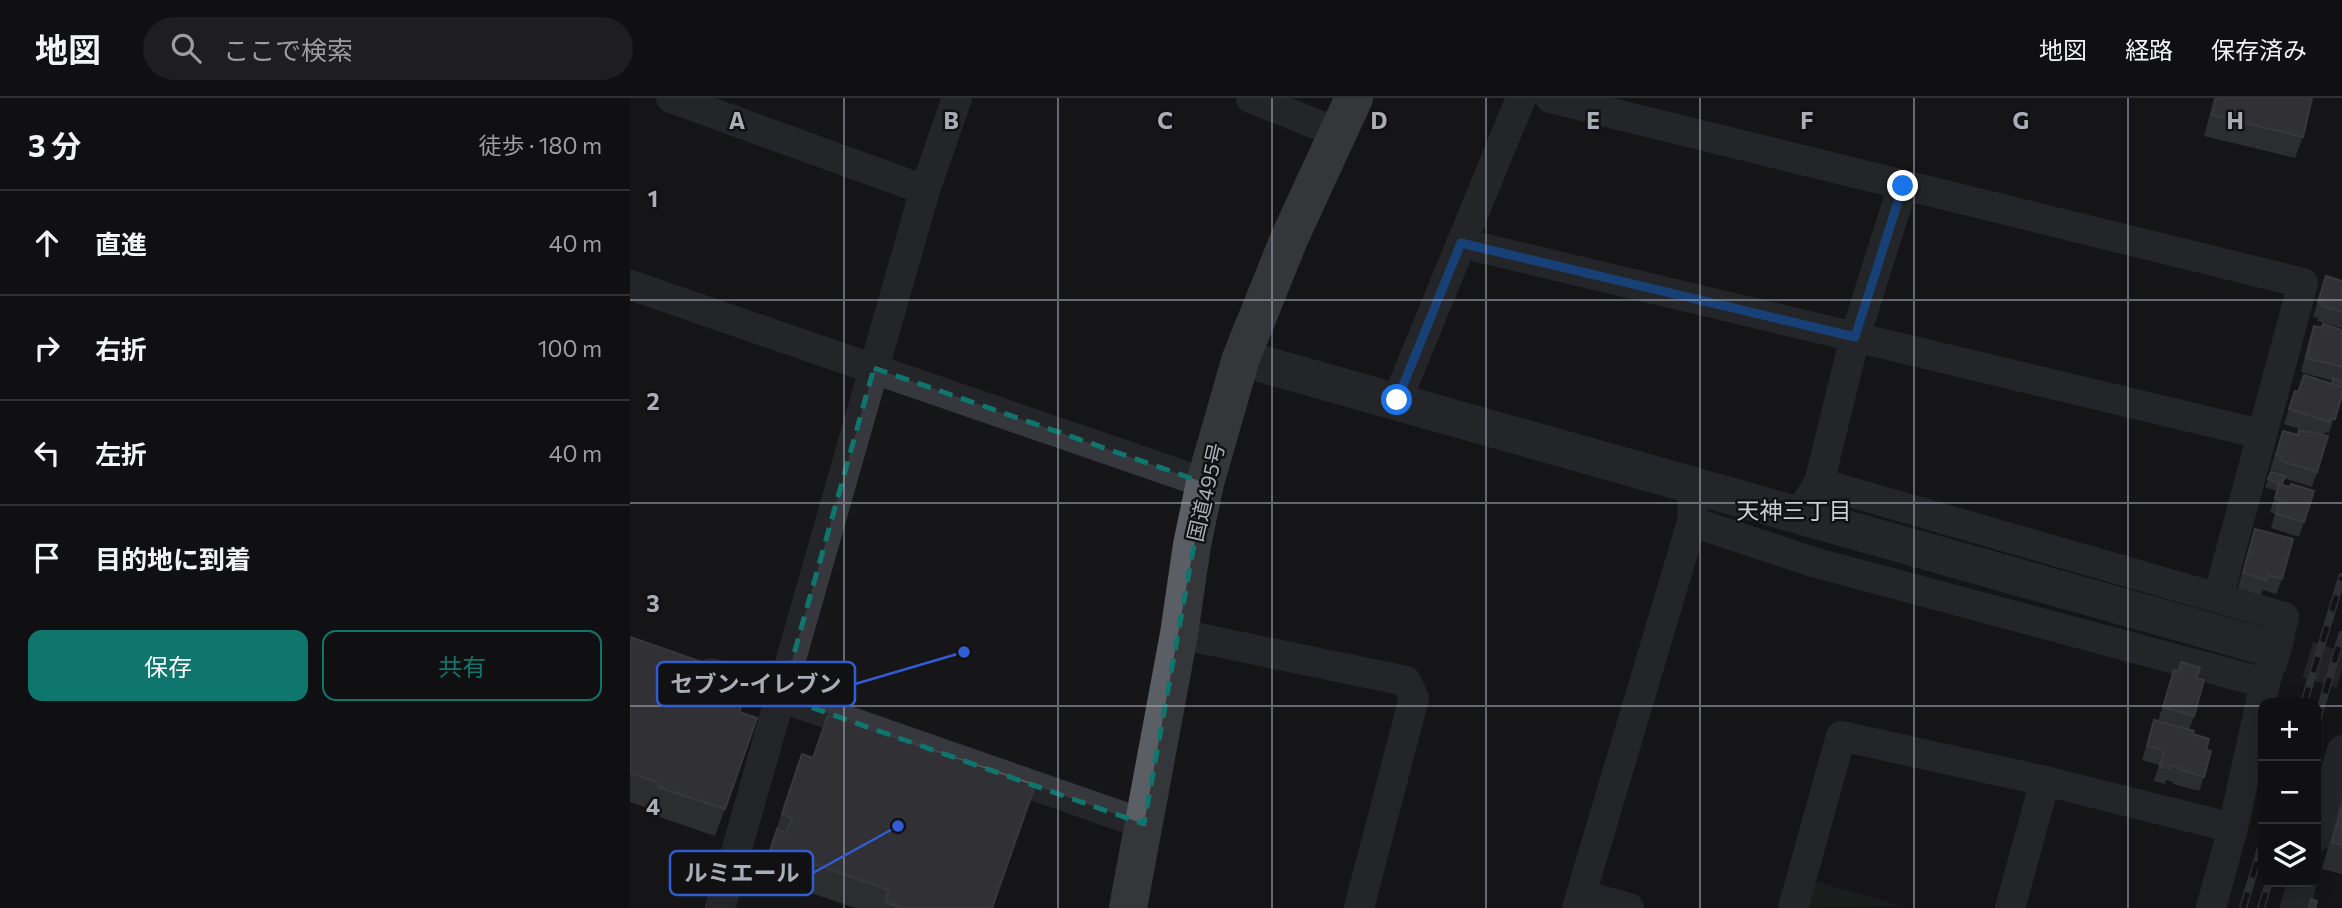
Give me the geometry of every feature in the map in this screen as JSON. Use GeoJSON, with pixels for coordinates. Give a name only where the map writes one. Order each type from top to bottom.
{"type":"FeatureCollection","features":[{"type":"Feature","properties":{"kind":"highway","name":"国道495号"},"geometry":{"type":"LineString","coordinates":[[1128,908],[1205,483],[1241,358],[1289,239],[1354,98]]}},
{"type":"Feature","properties":{"kind":"street"},"geometry":{"type":"LineString","coordinates":[[671,98],[925,190]]}},
{"type":"Feature","properties":{"kind":"street"},"geometry":{"type":"LineString","coordinates":[[720,908],[925,190],[957,98]]}},
{"type":"Feature","properties":{"kind":"street"},"geometry":{"type":"LineString","coordinates":[[1251,98],[1338,133]]}},
{"type":"Feature","properties":{"kind":"street"},"geometry":{"type":"LineString","coordinates":[[1397,400],[1521,98]]}},
{"type":"Feature","properties":{"kind":"street"},"geometry":{"type":"LineString","coordinates":[[1550,98],[2303,283],[2218,598]]}},
{"type":"Feature","properties":{"kind":"street"},"geometry":{"type":"LineString","coordinates":[[1799,515],[1819,483],[1855,337],[1903,186]]}},
{"type":"Feature","properties":{"kind":"street"},"geometry":{"type":"LineString","coordinates":[[1461,243],[2261,433]]}},
{"type":"Feature","properties":{"kind":"street"},"geometry":{"type":"LineString","coordinates":[[630,285],[1205,483]]}},
{"type":"Feature","properties":{"kind":"street"},"geometry":{"type":"LineString","coordinates":[[1241,358],[2255,644]]}},
{"type":"Feature","properties":{"kind":"street"},"geometry":{"type":"LineString","coordinates":[[1819,483],[2284,617],[2265,683],[2233,828],[2211,908]]}},
{"type":"Feature","properties":{"kind":"street"},"geometry":{"type":"LineString","coordinates":[[1629,908],[1579,901],[1692,522],[1693,485]]}},
{"type":"Feature","properties":{"kind":"street"},"geometry":{"type":"LineString","coordinates":[[1692,522],[1813,562],[2265,683]]}},
{"type":"Feature","properties":{"kind":"street"},"geometry":{"type":"LineString","coordinates":[[1179,634],[1406,681],[1414,698],[1359,908]]}},
{"type":"Feature","properties":{"kind":"street"},"geometry":{"type":"LineString","coordinates":[[681,662],[1144,824]]}},
{"type":"Feature","properties":{"kind":"street"},"geometry":{"type":"LineString","coordinates":[[1793,908],[1841,736],[2045,781],[2233,828]]}},
{"type":"Feature","properties":{"kind":"street"},"geometry":{"type":"LineString","coordinates":[[2320,824],[2342,750]]}},
{"type":"Feature","properties":{"kind":"street"},"geometry":{"type":"LineString","coordinates":[[2010,908],[2045,781]]}},
{"type":"Feature","properties":{"kind":"street"},"geometry":{"type":"LineString","coordinates":[[2295,908],[2301,887]]}},
{"type":"Feature","properties":{"kind":"highlighted area"},"geometry":{"type":"Polygon","coordinates":[[[874,368],[1205,483],[1144,824],[782,697],[874,368]]]}},
{"type":"Feature","properties":{"kind":"shaded area"},"geometry":{"type":"Polygon","coordinates":[[[1811,880],[1902,906],[1803,908],[1811,880]]]}},
{"type":"Feature","properties":{"kind":"building"},"geometry":{"type":"Polygon","coordinates":[[[2216,98],[2312,98],[2303,137],[2212,115],[2216,98]]]}},
{"type":"Feature","properties":{"kind":"building"},"geometry":{"type":"Polygon","coordinates":[[[2326,276],[2342,281],[2342,312],[2322,306],[2323,303],[2318,302],[2326,276]]]}},
{"type":"Feature","properties":{"kind":"building"},"geometry":{"type":"Polygon","coordinates":[[[2323,324],[2342,330],[2342,367],[2306,358],[2314,326],[2322,328],[2323,324]]]}},
{"type":"Feature","properties":{"kind":"building"},"geometry":{"type":"Polygon","coordinates":[[[2304,375],[2342,387],[2335,419],[2331,418],[2329,422],[2289,409],[2304,375]]]}},
{"type":"Feature","properties":{"kind":"building"},"geometry":{"type":"Polygon","coordinates":[[[2333,378],[2342,381],[2342,387],[2332,384],[2333,378]]]}},
{"type":"Feature","properties":{"kind":"building"},"geometry":{"type":"Polygon","coordinates":[[[2299,430],[2328,436],[2317,472],[2281,461],[2282,457],[2276,455],[2283,431],[2298,435],[2299,430]]]}},
{"type":"Feature","properties":{"kind":"building"},"geometry":{"type":"Polygon","coordinates":[[[2271,472],[2285,476],[2282,484],[2268,479],[2271,472]]]}},
{"type":"Feature","properties":{"kind":"building"},"geometry":{"type":"Polygon","coordinates":[[[2279,484],[2290,487],[2291,484],[2314,491],[2304,522],[2276,514],[2280,499],[2275,498],[2279,484]]]}},
{"type":"Feature","properties":{"kind":"building"},"geometry":{"type":"Polygon","coordinates":[[[2255,529],[2293,539],[2282,579],[2268,575],[2266,580],[2243,573],[2255,529]]]}},
{"type":"Feature","properties":{"kind":"building"},"geometry":{"type":"Polygon","coordinates":[[[630,637],[751,679],[739,712],[757,718],[725,809],[658,787],[659,783],[630,773],[630,637]]]}},
{"type":"Feature","properties":{"kind":"building"},"geometry":{"type":"Polygon","coordinates":[[[2181,662],[2200,668],[2196,678],[2204,680],[2194,716],[2163,707],[2174,670],[2178,672],[2181,662]]]}},
{"type":"Feature","properties":{"kind":"building"},"geometry":{"type":"Polygon","coordinates":[[[828,715],[1035,785],[992,908],[903,908],[885,902],[889,890],[782,853],[780,858],[769,854],[777,829],[786,833],[792,818],[782,814],[802,754],[813,758],[828,715]]]}},
{"type":"Feature","properties":{"kind":"building"},"geometry":{"type":"Polygon","coordinates":[[[2154,720],[2194,731],[2193,734],[2209,739],[2206,750],[2211,751],[2204,777],[2171,765],[2170,769],[2160,766],[2164,750],[2147,746],[2154,720]]]}},
{"type":"Feature","properties":{"kind":"building"},"geometry":{"type":"Polygon","coordinates":[[[2342,806],[2342,845],[2332,843],[2342,806]]]}},
{"type":"Feature","properties":{"kind":"building"},"geometry":{"type":"Polygon","coordinates":[[[2311,899],[2317,901],[2315,908],[2309,908],[2311,899]]]}},
{"type":"Feature","properties":{"kind":"tunnel"},"geometry":{"type":"LineString","coordinates":[[2255,644],[2342,670]]}},
{"type":"Feature","properties":{"kind":"railway"},"geometry":{"type":"LineString","coordinates":[[2306,698],[2342,577]]}},
{"type":"Feature","properties":{"kind":"railway"},"geometry":{"type":"LineString","coordinates":[[2321,707],[2342,635]]}},
{"type":"Feature","properties":{"kind":"railway"},"geometry":{"type":"LineString","coordinates":[[2243,908],[2258,858]]}},
{"type":"Feature","properties":{"kind":"railway"},"geometry":{"type":"LineString","coordinates":[[2261,908],[2267,887]]}},
{"type":"Feature","properties":{"kind":"place","name":"セブン-イレブン"},"geometry":{"type":"Point","coordinates":[964,652]}},
{"type":"Feature","properties":{"kind":"place","name":"ルミエール"},"geometry":{"type":"Point","coordinates":[898,826]}},
{"type":"Feature","properties":{"kind":"district","name":"天神三丁目"},"geometry":{"type":"Point","coordinates":[1794,510]}},
{"type":"Feature","properties":{"kind":"route"},"geometry":{"type":"LineString","coordinates":[[1397,400],[1461,243],[1855,337],[1903,186]]}}]}
